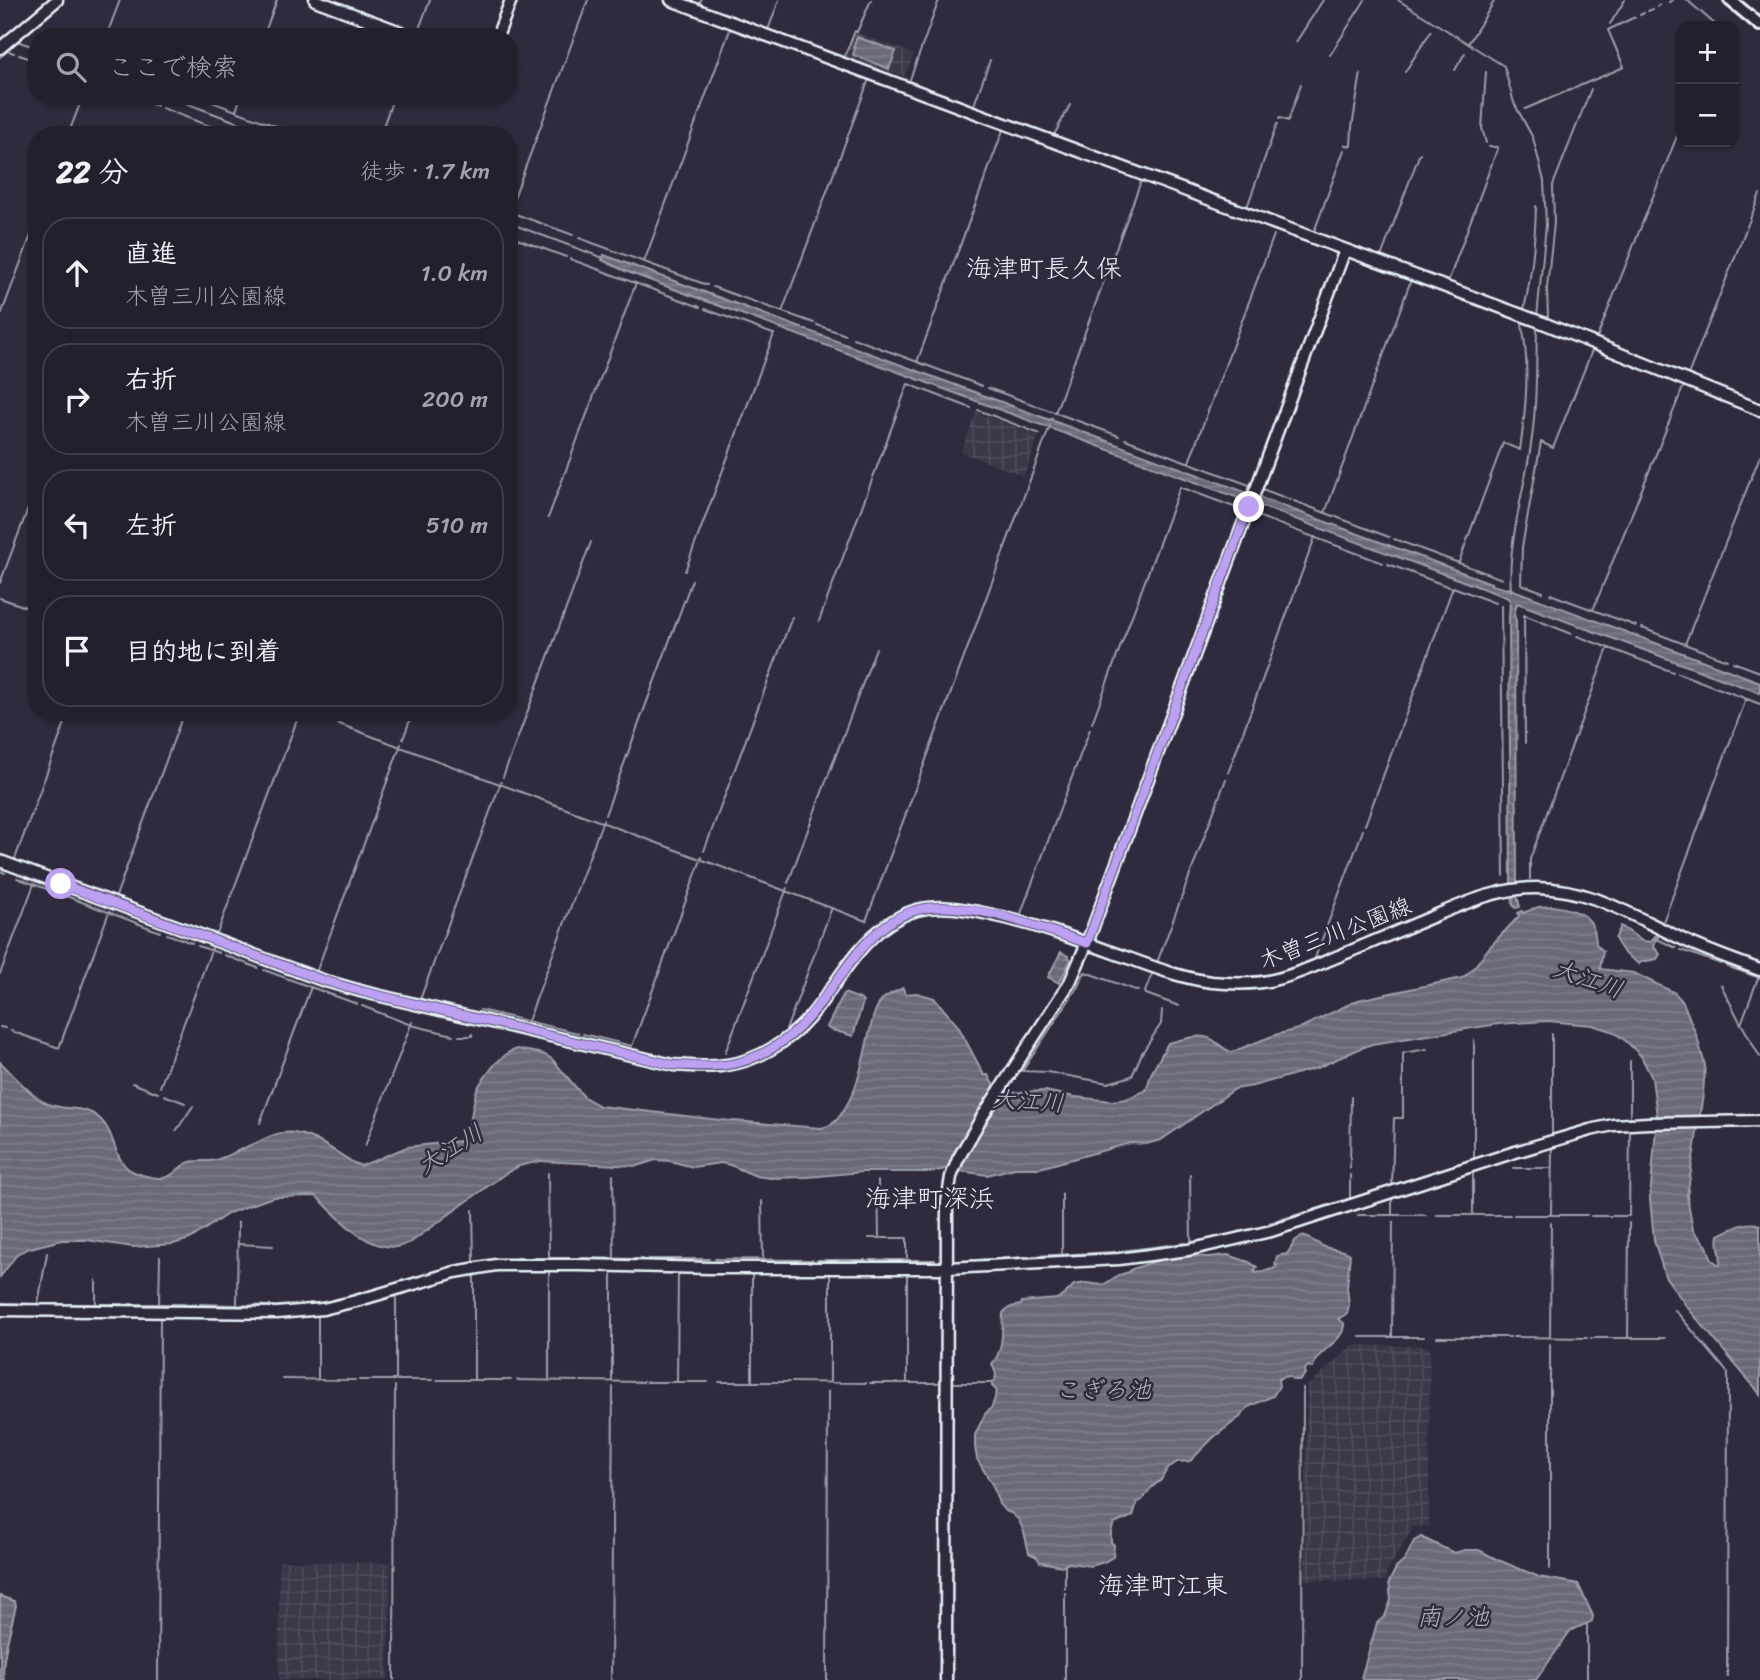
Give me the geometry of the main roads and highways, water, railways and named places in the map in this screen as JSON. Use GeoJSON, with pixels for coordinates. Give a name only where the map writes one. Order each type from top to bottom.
{"type":"FeatureCollection","features":[{"type":"Feature","properties":{"kind":"main road"},"geometry":{"type":"LineString","coordinates":[[1730,0],[1760,24]]}},
{"type":"Feature","properties":{"kind":"water"},"geometry":{"type":"Polygon","coordinates":[[[857,37],[896,51],[889,69],[853,55],[857,37]]]}},
{"type":"Feature","properties":{"kind":"water"},"geometry":{"type":"Polygon","coordinates":[[[604,255],[1050,420],[1052,418],[1053,421],[1491,585],[1508,588],[1760,682],[1760,693],[1517,603],[1514,615],[1517,896],[1520,907],[1516,908],[1513,905],[1511,884],[1510,600],[1506,597],[625,271],[602,260],[604,255]]]}},
{"type":"Feature","properties":{"kind":"water","name":"大江川"},"geometry":{"type":"Polygon","coordinates":[[[1553,906],[1578,912],[1589,920],[1593,926],[1596,944],[1603,951],[1600,969],[1634,973],[1675,993],[1683,1002],[1705,1065],[1703,1095],[1687,1196],[1693,1230],[1707,1246],[1712,1260],[1720,1265],[1719,1235],[1744,1224],[1760,1225],[1760,1394],[1687,1307],[1665,1276],[1654,1240],[1650,1199],[1657,1116],[1652,1078],[1641,1056],[1614,1032],[1592,1025],[1547,1021],[1498,1024],[1372,1044],[1317,1068],[1235,1089],[1161,1140],[1146,1144],[1130,1143],[1040,1168],[1015,1168],[987,1175],[946,1169],[930,1172],[862,1172],[770,1178],[756,1176],[721,1163],[693,1167],[656,1160],[637,1166],[540,1161],[519,1166],[506,1173],[411,1242],[395,1247],[383,1246],[361,1237],[316,1196],[273,1197],[229,1213],[190,1239],[173,1244],[133,1247],[87,1240],[62,1240],[30,1248],[18,1253],[0,1277],[0,1062],[29,1091],[48,1104],[88,1111],[99,1118],[107,1129],[121,1161],[137,1174],[158,1178],[168,1177],[190,1162],[216,1160],[281,1133],[310,1137],[361,1166],[407,1147],[459,1141],[468,1131],[480,1084],[495,1064],[517,1049],[543,1054],[552,1059],[584,1097],[600,1106],[720,1120],[826,1127],[838,1118],[854,1091],[877,1007],[885,997],[903,988],[905,994],[917,993],[934,998],[958,1026],[984,1075],[988,1075],[995,1088],[1004,1093],[1045,1091],[1112,1101],[1126,1099],[1145,1091],[1168,1043],[1202,1037],[1213,1040],[1232,1052],[1298,1029],[1358,1000],[1462,978],[1519,916],[1518,913],[1553,906]]]}},
{"type":"Feature","properties":{"kind":"water"},"geometry":{"type":"Polygon","coordinates":[[[1621,926],[1642,941],[1651,942],[1655,936],[1658,937],[1653,946],[1660,954],[1657,959],[1639,964],[1624,953],[1615,939],[1621,926]]]}},
{"type":"Feature","properties":{"kind":"water"},"geometry":{"type":"Polygon","coordinates":[[[1061,952],[1071,960],[1059,983],[1048,977],[1061,952]]]}},
{"type":"Feature","properties":{"kind":"water"},"geometry":{"type":"Polygon","coordinates":[[[844,993],[863,1002],[853,1036],[827,1027],[844,993]]]}},
{"type":"Feature","properties":{"kind":"water","name":"こぎろ池"},"geometry":{"type":"Polygon","coordinates":[[[1302,1236],[1325,1247],[1350,1254],[1347,1287],[1349,1305],[1347,1314],[1338,1319],[1344,1323],[1343,1330],[1315,1361],[1313,1368],[1308,1366],[1300,1380],[1288,1376],[1280,1378],[1273,1396],[1248,1407],[1190,1461],[1177,1462],[1167,1469],[1161,1480],[1137,1503],[1133,1516],[1114,1524],[1111,1531],[1113,1557],[1091,1566],[1069,1563],[1062,1566],[1040,1562],[1029,1553],[1019,1520],[999,1504],[993,1486],[977,1459],[975,1447],[975,1435],[985,1414],[992,1407],[997,1391],[992,1386],[996,1374],[992,1364],[1000,1346],[1003,1313],[1022,1302],[1056,1299],[1074,1285],[1103,1285],[1132,1269],[1159,1260],[1228,1255],[1257,1267],[1254,1271],[1256,1273],[1273,1269],[1277,1266],[1277,1256],[1287,1254],[1295,1241],[1302,1236]]]}},
{"type":"Feature","properties":{"kind":"water","name":"南ノ池"},"geometry":{"type":"Polygon","coordinates":[[[1421,1537],[1454,1553],[1479,1550],[1539,1577],[1578,1584],[1593,1616],[1592,1621],[1570,1631],[1536,1680],[1363,1680],[1361,1678],[1377,1623],[1385,1616],[1391,1600],[1389,1582],[1396,1568],[1405,1560],[1414,1541],[1421,1537]]]}},
{"type":"Feature","properties":{"kind":"water"},"geometry":{"type":"Polygon","coordinates":[[[0,1596],[14,1601],[16,1605],[5,1654],[4,1680],[0,1680],[0,1596]]]}},
{"type":"Feature","properties":{"kind":"waterway"},"geometry":{"type":"LineString","coordinates":[[109,28],[120,0]]}},
{"type":"Feature","properties":{"kind":"waterway"},"geometry":{"type":"LineString","coordinates":[[266,28],[277,0]]}},
{"type":"Feature","properties":{"kind":"waterway"},"geometry":{"type":"LineString","coordinates":[[419,28],[430,0]]}},
{"type":"Feature","properties":{"kind":"waterway"},"geometry":{"type":"LineString","coordinates":[[518,187],[588,0]]}},
{"type":"Feature","properties":{"kind":"waterway"},"geometry":{"type":"LineString","coordinates":[[701,0],[699,5],[732,17]]}},
{"type":"Feature","properties":{"kind":"waterway"},"geometry":{"type":"LineString","coordinates":[[736,19],[768,30],[779,0]]}},
{"type":"Feature","properties":{"kind":"waterway"},"geometry":{"type":"LineString","coordinates":[[871,0],[844,58],[893,76]]}},
{"type":"Feature","properties":{"kind":"waterway"},"geometry":{"type":"LineString","coordinates":[[909,82],[939,0]]}},
{"type":"Feature","properties":{"kind":"waterway"},"geometry":{"type":"LineString","coordinates":[[1296,42],[1323,0]]}},
{"type":"Feature","properties":{"kind":"waterway"},"geometry":{"type":"LineString","coordinates":[[1330,55],[1365,0]]}},
{"type":"Feature","properties":{"kind":"waterway"},"geometry":{"type":"LineString","coordinates":[[1398,0],[1504,66],[1514,103],[1533,138],[1544,181],[1546,225],[1537,317]]}},
{"type":"Feature","properties":{"kind":"waterway"},"geometry":{"type":"LineString","coordinates":[[1468,44],[1495,0]]}},
{"type":"Feature","properties":{"kind":"waterway"},"geometry":{"type":"LineString","coordinates":[[1610,24],[1625,0]]}},
{"type":"Feature","properties":{"kind":"waterway"},"geometry":{"type":"LineString","coordinates":[[1669,2],[1673,0]]}},
{"type":"Feature","properties":{"kind":"waterway"},"geometry":{"type":"LineString","coordinates":[[1687,0],[1711,21]]}},
{"type":"Feature","properties":{"kind":"waterway"},"geometry":{"type":"LineString","coordinates":[[1648,11],[1653,9]]}},
{"type":"Feature","properties":{"kind":"waterway"},"geometry":{"type":"LineString","coordinates":[[1640,15],[1644,13]]}},
{"type":"Feature","properties":{"kind":"waterway"},"geometry":{"type":"LineString","coordinates":[[1525,109],[1624,67],[1608,30],[1635,17]]}},
{"type":"Feature","properties":{"kind":"waterway"},"geometry":{"type":"LineString","coordinates":[[644,262],[731,27]]}},
{"type":"Feature","properties":{"kind":"waterway"},"geometry":{"type":"LineString","coordinates":[[1405,72],[1431,31]]}},
{"type":"Feature","properties":{"kind":"waterway"},"geometry":{"type":"LineString","coordinates":[[2,39],[5,36]]}},
{"type":"Feature","properties":{"kind":"waterway"},"geometry":{"type":"LineString","coordinates":[[17,41],[28,45]]}},
{"type":"Feature","properties":{"kind":"waterway"},"geometry":{"type":"LineString","coordinates":[[0,57],[8,51],[14,53]]}},
{"type":"Feature","properties":{"kind":"waterway"},"geometry":{"type":"LineString","coordinates":[[1455,70],[1465,53]]}},
{"type":"Feature","properties":{"kind":"waterway"},"geometry":{"type":"LineString","coordinates":[[19,55],[28,58]]}},
{"type":"Feature","properties":{"kind":"waterway"},"geometry":{"type":"LineString","coordinates":[[974,105],[990,60]]}},
{"type":"Feature","properties":{"kind":"waterway"},"geometry":{"type":"LineString","coordinates":[[1486,72],[1482,128],[1486,143]]}},
{"type":"Feature","properties":{"kind":"waterway"},"geometry":{"type":"LineString","coordinates":[[1345,145],[1351,146],[1361,73]]}},
{"type":"Feature","properties":{"kind":"waterway"},"geometry":{"type":"LineString","coordinates":[[782,312],[869,79]]}},
{"type":"Feature","properties":{"kind":"waterway"},"geometry":{"type":"LineString","coordinates":[[908,81],[937,92]]}},
{"type":"Feature","properties":{"kind":"waterway"},"geometry":{"type":"LineString","coordinates":[[1279,119],[1288,121],[1301,84]]}},
{"type":"Feature","properties":{"kind":"waterway"},"geometry":{"type":"LineString","coordinates":[[1548,318],[1547,287],[1554,223],[1553,185],[1591,89]]}},
{"type":"Feature","properties":{"kind":"waterway"},"geometry":{"type":"LineString","coordinates":[[943,94],[1004,117]]}},
{"type":"Feature","properties":{"kind":"waterway"},"geometry":{"type":"LineString","coordinates":[[71,126],[80,105]]}},
{"type":"Feature","properties":{"kind":"waterway"},"geometry":{"type":"LineString","coordinates":[[191,105],[247,126]]}},
{"type":"Feature","properties":{"kind":"waterway"},"geometry":{"type":"LineString","coordinates":[[220,105],[276,126]]}},
{"type":"Feature","properties":{"kind":"waterway"},"geometry":{"type":"LineString","coordinates":[[236,111],[238,105]]}},
{"type":"Feature","properties":{"kind":"waterway"},"geometry":{"type":"LineString","coordinates":[[383,126],[391,105]]}},
{"type":"Feature","properties":{"kind":"waterway"},"geometry":{"type":"LineString","coordinates":[[1054,135],[1070,105]]}},
{"type":"Feature","properties":{"kind":"waterway"},"geometry":{"type":"LineString","coordinates":[[162,108],[209,126]]}},
{"type":"Feature","properties":{"kind":"waterway"},"geometry":{"type":"LineString","coordinates":[[1010,119],[1037,129]]}},
{"type":"Feature","properties":{"kind":"waterway"},"geometry":{"type":"LineString","coordinates":[[1247,207],[1277,124]]}},
{"type":"Feature","properties":{"kind":"waterway"},"geometry":{"type":"LineString","coordinates":[[917,362],[1003,130]]}},
{"type":"Feature","properties":{"kind":"waterway"},"geometry":{"type":"LineString","coordinates":[[1042,131],[1094,150]]}},
{"type":"Feature","properties":{"kind":"waterway"},"geometry":{"type":"LineString","coordinates":[[1596,340],[1676,139]]}},
{"type":"Feature","properties":{"kind":"waterway"},"geometry":{"type":"LineString","coordinates":[[1448,282],[1498,147],[1489,147]]}},
{"type":"Feature","properties":{"kind":"waterway"},"geometry":{"type":"LineString","coordinates":[[1314,232],[1344,150]]}},
{"type":"Feature","properties":{"kind":"waterway"},"geometry":{"type":"LineString","coordinates":[[1099,152],[1142,169]]}},
{"type":"Feature","properties":{"kind":"waterway"},"geometry":{"type":"LineString","coordinates":[[1381,257],[1420,153]]}},
{"type":"Feature","properties":{"kind":"waterway"},"geometry":{"type":"LineString","coordinates":[[1149,171],[1179,182]]}},
{"type":"Feature","properties":{"kind":"waterway"},"geometry":{"type":"LineString","coordinates":[[1055,413],[1141,181]]}},
{"type":"Feature","properties":{"kind":"waterway"},"geometry":{"type":"LineString","coordinates":[[1185,184],[1222,198]]}},
{"type":"Feature","properties":{"kind":"waterway"},"geometry":{"type":"LineString","coordinates":[[1688,375],[1760,194]]}},
{"type":"Feature","properties":{"kind":"waterway"},"geometry":{"type":"LineString","coordinates":[[1228,200],[1277,219]]}},
{"type":"Feature","properties":{"kind":"waterway"},"geometry":{"type":"LineString","coordinates":[[1485,296],[1524,309],[1533,258],[1536,206]]}},
{"type":"Feature","properties":{"kind":"waterway"},"geometry":{"type":"LineString","coordinates":[[518,215],[573,235]]}},
{"type":"Feature","properties":{"kind":"waterway"},"geometry":{"type":"LineString","coordinates":[[1282,220],[1344,243]]}},
{"type":"Feature","properties":{"kind":"waterway"},"geometry":{"type":"LineString","coordinates":[[518,226],[603,258]]}},
{"type":"Feature","properties":{"kind":"waterway"},"geometry":{"type":"LineString","coordinates":[[1189,462],[1274,235]]}},
{"type":"Feature","properties":{"kind":"waterway"},"geometry":{"type":"LineString","coordinates":[[579,238],[707,285]]}},
{"type":"Feature","properties":{"kind":"waterway"},"geometry":{"type":"LineString","coordinates":[[518,239],[566,257]]}},
{"type":"Feature","properties":{"kind":"waterway"},"geometry":{"type":"LineString","coordinates":[[1,315],[28,243]]}},
{"type":"Feature","properties":{"kind":"waterway"},"geometry":{"type":"LineString","coordinates":[[1350,246],[1413,269]]}},
{"type":"Feature","properties":{"kind":"waterway"},"geometry":{"type":"LineString","coordinates":[[570,259],[700,307]]}},
{"type":"Feature","properties":{"kind":"waterway"},"geometry":{"type":"LineString","coordinates":[[1418,271],[1479,294]]}},
{"type":"Feature","properties":{"kind":"waterway"},"geometry":{"type":"LineString","coordinates":[[1325,513],[1411,280]]}},
{"type":"Feature","properties":{"kind":"waterway"},"geometry":{"type":"LineString","coordinates":[[548,518],[636,283]]}},
{"type":"Feature","properties":{"kind":"waterway"},"geometry":{"type":"LineString","coordinates":[[713,287],[814,323]]}},
{"type":"Feature","properties":{"kind":"waterway"},"geometry":{"type":"LineString","coordinates":[[705,309],[773,334]]}},
{"type":"Feature","properties":{"kind":"waterway"},"geometry":{"type":"LineString","coordinates":[[1553,321],[1639,356]]}},
{"type":"Feature","properties":{"kind":"waterway"},"geometry":{"type":"LineString","coordinates":[[817,325],[846,335]]}},
{"type":"Feature","properties":{"kind":"waterway"},"geometry":{"type":"LineString","coordinates":[[1459,562],[1503,443],[1520,450],[1526,387],[1522,325]]}},
{"type":"Feature","properties":{"kind":"waterway"},"geometry":{"type":"LineString","coordinates":[[1511,591],[1513,539],[1534,420],[1537,326]]}},
{"type":"Feature","properties":{"kind":"waterway"},"geometry":{"type":"LineString","coordinates":[[685,571],[774,334]]}},
{"type":"Feature","properties":{"kind":"waterway"},"geometry":{"type":"LineString","coordinates":[[853,338],[982,386]]}},
{"type":"Feature","properties":{"kind":"waterway"},"geometry":{"type":"LineString","coordinates":[[1543,592],[1521,584],[1522,547],[1541,442],[1553,448],[1593,348]]}},
{"type":"Feature","properties":{"kind":"waterway"},"geometry":{"type":"LineString","coordinates":[[1644,358],[1730,392]]}},
{"type":"Feature","properties":{"kind":"waterway"},"geometry":{"type":"LineString","coordinates":[[819,621],[908,384],[971,408]]}},
{"type":"Feature","properties":{"kind":"waterway"},"geometry":{"type":"LineString","coordinates":[[1593,610],[1684,385]]}},
{"type":"Feature","properties":{"kind":"waterway"},"geometry":{"type":"LineString","coordinates":[[988,388],[1119,436]]}},
{"type":"Feature","properties":{"kind":"waterway"},"geometry":{"type":"LineString","coordinates":[[1735,394],[1760,404]]}},
{"type":"Feature","properties":{"kind":"waterway"},"geometry":{"type":"LineString","coordinates":[[978,410],[1040,434]]}},
{"type":"Feature","properties":{"kind":"waterway"},"geometry":{"type":"LineString","coordinates":[[331,721],[866,921],[1050,426]]}},
{"type":"Feature","properties":{"kind":"waterway"},"geometry":{"type":"LineString","coordinates":[[1125,439],[1252,486]]}},
{"type":"Feature","properties":{"kind":"waterway"},"geometry":{"type":"LineString","coordinates":[[1685,644],[1760,456]]}},
{"type":"Feature","properties":{"kind":"waterway"},"geometry":{"type":"LineString","coordinates":[[1092,723],[1180,487],[1242,510]]}},
{"type":"Feature","properties":{"kind":"waterway"},"geometry":{"type":"LineString","coordinates":[[1262,489],[1291,500]]}},
{"type":"Feature","properties":{"kind":"waterway"},"geometry":{"type":"LineString","coordinates":[[1294,501],[1389,537]]}},
{"type":"Feature","properties":{"kind":"waterway"},"geometry":{"type":"LineString","coordinates":[[0,583],[28,509]]}},
{"type":"Feature","properties":{"kind":"waterway"},"geometry":{"type":"LineString","coordinates":[[1252,514],[1383,563]]}},
{"type":"Feature","properties":{"kind":"waterway"},"geometry":{"type":"LineString","coordinates":[[1228,773],[1315,537]]}},
{"type":"Feature","properties":{"kind":"waterway"},"geometry":{"type":"LineString","coordinates":[[1394,539],[1502,579]]}},
{"type":"Feature","properties":{"kind":"waterway"},"geometry":{"type":"LineString","coordinates":[[503,777],[591,542]]}},
{"type":"Feature","properties":{"kind":"waterway"},"geometry":{"type":"LineString","coordinates":[[1388,564],[1452,588]]}},
{"type":"Feature","properties":{"kind":"waterway"},"geometry":{"type":"LineString","coordinates":[[605,815],[692,580]]}},
{"type":"Feature","properties":{"kind":"waterway"},"geometry":{"type":"LineString","coordinates":[[1365,825],[1453,587],[1495,603]]}},
{"type":"Feature","properties":{"kind":"waterway"},"geometry":{"type":"LineString","coordinates":[[1550,594],[1636,626]]}},
{"type":"Feature","properties":{"kind":"waterway"},"geometry":{"type":"LineString","coordinates":[[0,598],[28,608]]}},
{"type":"Feature","properties":{"kind":"waterway"},"geometry":{"type":"LineString","coordinates":[[1501,606],[1504,876]]}},
{"type":"Feature","properties":{"kind":"waterway"},"geometry":{"type":"LineString","coordinates":[[1525,743],[1524,615],[1572,634]]}},
{"type":"Feature","properties":{"kind":"waterway"},"geometry":{"type":"LineString","coordinates":[[704,851],[792,617]]}},
{"type":"Feature","properties":{"kind":"waterway"},"geometry":{"type":"LineString","coordinates":[[1642,628],[1727,660]]}},
{"type":"Feature","properties":{"kind":"waterway"},"geometry":{"type":"LineString","coordinates":[[1577,636],[1673,672]]}},
{"type":"Feature","properties":{"kind":"waterway"},"geometry":{"type":"LineString","coordinates":[[788,883],[876,648]]}},
{"type":"Feature","properties":{"kind":"waterway"},"geometry":{"type":"LineString","coordinates":[[1530,879],[1530,859],[1608,648]]}},
{"type":"Feature","properties":{"kind":"waterway"},"geometry":{"type":"LineString","coordinates":[[1733,662],[1760,672]]}},
{"type":"Feature","properties":{"kind":"waterway"},"geometry":{"type":"LineString","coordinates":[[1678,673],[1760,704]]}},
{"type":"Feature","properties":{"kind":"waterway"},"geometry":{"type":"LineString","coordinates":[[1663,922],[1746,699]]}},
{"type":"Feature","properties":{"kind":"waterway"},"geometry":{"type":"LineString","coordinates":[[15,859],[66,721]]}},
{"type":"Feature","properties":{"kind":"waterway"},"geometry":{"type":"LineString","coordinates":[[116,896],[181,721]]}},
{"type":"Feature","properties":{"kind":"waterway"},"geometry":{"type":"LineString","coordinates":[[217,934],[297,721]]}},
{"type":"Feature","properties":{"kind":"waterway"},"geometry":{"type":"LineString","coordinates":[[403,739],[410,721]]}},
{"type":"Feature","properties":{"kind":"waterway"},"geometry":{"type":"LineString","coordinates":[[1021,913],[1090,729]]}},
{"type":"Feature","properties":{"kind":"waterway"},"geometry":{"type":"LineString","coordinates":[[317,970],[401,744]]}},
{"type":"Feature","properties":{"kind":"waterway"},"geometry":{"type":"LineString","coordinates":[[1158,960],[1226,779]]}},
{"type":"Feature","properties":{"kind":"waterway"},"geometry":{"type":"LineString","coordinates":[[421,997],[501,782]]}},
{"type":"Feature","properties":{"kind":"waterway"},"geometry":{"type":"LineString","coordinates":[[528,1021],[603,820]]}},
{"type":"Feature","properties":{"kind":"waterway"},"geometry":{"type":"LineString","coordinates":[[1315,958],[1363,830]]}},
{"type":"Feature","properties":{"kind":"waterway"},"geometry":{"type":"LineString","coordinates":[[583,1034],[632,1046],[702,857]]}},
{"type":"Feature","properties":{"kind":"waterway"},"geometry":{"type":"LineString","coordinates":[[0,871],[5,873]]}},
{"type":"Feature","properties":{"kind":"waterway"},"geometry":{"type":"LineString","coordinates":[[17,878],[55,892]]}},
{"type":"Feature","properties":{"kind":"waterway"},"geometry":{"type":"LineString","coordinates":[[0,974],[34,884]]}},
{"type":"Feature","properties":{"kind":"waterway"},"geometry":{"type":"LineString","coordinates":[[725,1053],[787,888]]}},
{"type":"Feature","properties":{"kind":"waterway"},"geometry":{"type":"LineString","coordinates":[[61,894],[160,932]]}},
{"type":"Feature","properties":{"kind":"waterway"},"geometry":{"type":"LineString","coordinates":[[786,1030],[831,910]]}},
{"type":"Feature","properties":{"kind":"waterway"},"geometry":{"type":"LineString","coordinates":[[11,1031],[59,1048],[109,912]]}},
{"type":"Feature","properties":{"kind":"waterway"},"geometry":{"type":"LineString","coordinates":[[167,934],[192,943]]}},
{"type":"Feature","properties":{"kind":"waterway"},"geometry":{"type":"LineString","coordinates":[[1655,939],[1676,948]]}},
{"type":"Feature","properties":{"kind":"waterway"},"geometry":{"type":"LineString","coordinates":[[198,946],[219,953]]}},
{"type":"Feature","properties":{"kind":"waterway"},"geometry":{"type":"LineString","coordinates":[[160,1087],[212,948]]}},
{"type":"Feature","properties":{"kind":"waterway"},"geometry":{"type":"LineString","coordinates":[[1681,950],[1721,964]]}},
{"type":"Feature","properties":{"kind":"waterway"},"geometry":{"type":"LineString","coordinates":[[224,955],[258,968]]}},
{"type":"Feature","properties":{"kind":"waterway"},"geometry":{"type":"LineString","coordinates":[[1726,966],[1760,978]]}},
{"type":"Feature","properties":{"kind":"waterway"},"geometry":{"type":"LineString","coordinates":[[264,970],[357,1004]]}},
{"type":"Feature","properties":{"kind":"waterway"},"geometry":{"type":"LineString","coordinates":[[1023,1070],[1085,972],[1138,991]]}},
{"type":"Feature","properties":{"kind":"waterway"},"geometry":{"type":"LineString","coordinates":[[1152,974],[1146,994],[1179,1006]]}},
{"type":"Feature","properties":{"kind":"waterway"},"geometry":{"type":"LineString","coordinates":[[1721,985],[1741,1024],[1758,978]]}},
{"type":"Feature","properties":{"kind":"waterway"},"geometry":{"type":"LineString","coordinates":[[260,1123],[311,987]]}},
{"type":"Feature","properties":{"kind":"waterway"},"geometry":{"type":"LineString","coordinates":[[362,1006],[411,1025],[453,1035]]}},
{"type":"Feature","properties":{"kind":"waterway"},"geometry":{"type":"LineString","coordinates":[[480,1010],[578,1033]]}},
{"type":"Feature","properties":{"kind":"waterway"},"geometry":{"type":"LineString","coordinates":[[1022,1071],[1047,1072],[1108,1083],[1132,1076],[1142,1053],[1161,1024],[1162,1010]]}},
{"type":"Feature","properties":{"kind":"waterway"},"geometry":{"type":"LineString","coordinates":[[365,1146],[412,1022]]}},
{"type":"Feature","properties":{"kind":"waterway"},"geometry":{"type":"LineString","coordinates":[[1742,1025],[1760,1057]]}},
{"type":"Feature","properties":{"kind":"waterway"},"geometry":{"type":"LineString","coordinates":[[0,1027],[5,1028]]}},
{"type":"Feature","properties":{"kind":"waterway"},"geometry":{"type":"LineString","coordinates":[[459,1036],[472,1034]]}},
{"type":"Feature","properties":{"kind":"waterway"},"geometry":{"type":"LineString","coordinates":[[1552,1034],[1552,1135]]}},
{"type":"Feature","properties":{"kind":"waterway"},"geometry":{"type":"LineString","coordinates":[[1474,1040],[1474,1161]]}},
{"type":"Feature","properties":{"kind":"waterway"},"geometry":{"type":"LineString","coordinates":[[1392,1186],[1394,1118],[1403,1118],[1403,1053],[1427,1049]]}},
{"type":"Feature","properties":{"kind":"waterway"},"geometry":{"type":"LineString","coordinates":[[1592,1123],[1630,1117],[1630,1061]]}},
{"type":"Feature","properties":{"kind":"waterway"},"geometry":{"type":"LineString","coordinates":[[132,1083],[158,1093]]}},
{"type":"Feature","properties":{"kind":"waterway"},"geometry":{"type":"LineString","coordinates":[[164,1095],[185,1103]]}},
{"type":"Feature","properties":{"kind":"waterway"},"geometry":{"type":"LineString","coordinates":[[1350,1168],[1351,1097]]}},
{"type":"Feature","properties":{"kind":"waterway"},"geometry":{"type":"LineString","coordinates":[[176,1131],[193,1106]]}},
{"type":"Feature","properties":{"kind":"waterway"},"geometry":{"type":"LineString","coordinates":[[1522,1145],[1589,1124]]}},
{"type":"Feature","properties":{"kind":"waterway"},"geometry":{"type":"LineString","coordinates":[[1591,1216],[1629,1216],[1630,1130]]}},
{"type":"Feature","properties":{"kind":"waterway"},"geometry":{"type":"LineString","coordinates":[[1551,1215],[1552,1146]]}},
{"type":"Feature","properties":{"kind":"waterway"},"geometry":{"type":"LineString","coordinates":[[1513,1168],[1551,1168]]}},
{"type":"Feature","properties":{"kind":"waterway"},"geometry":{"type":"LineString","coordinates":[[1473,1172],[1473,1213]]}},
{"type":"Feature","properties":{"kind":"waterway"},"geometry":{"type":"LineString","coordinates":[[548,1173],[549,1258]]}},
{"type":"Feature","properties":{"kind":"waterway"},"geometry":{"type":"LineString","coordinates":[[1190,1174],[1191,1242],[1204,1240]]}},
{"type":"Feature","properties":{"kind":"waterway"},"geometry":{"type":"LineString","coordinates":[[613,1175],[614,1259]]}},
{"type":"Feature","properties":{"kind":"waterway"},"geometry":{"type":"LineString","coordinates":[[1350,1175],[1350,1198]]}},
{"type":"Feature","properties":{"kind":"waterway"},"geometry":{"type":"LineString","coordinates":[[878,1181],[879,1236]]}},
{"type":"Feature","properties":{"kind":"waterway"},"geometry":{"type":"LineString","coordinates":[[1355,1197],[1391,1186]]}},
{"type":"Feature","properties":{"kind":"waterway"},"geometry":{"type":"LineString","coordinates":[[1062,1194],[1062,1255]]}},
{"type":"Feature","properties":{"kind":"waterway"},"geometry":{"type":"LineString","coordinates":[[1313,1210],[1351,1198]]}},
{"type":"Feature","properties":{"kind":"waterway"},"geometry":{"type":"LineString","coordinates":[[1392,1198],[1392,1215]]}},
{"type":"Feature","properties":{"kind":"waterway"},"geometry":{"type":"LineString","coordinates":[[762,1201],[763,1259]]}},
{"type":"Feature","properties":{"kind":"waterway"},"geometry":{"type":"LineString","coordinates":[[473,1210],[474,1263]]}},
{"type":"Feature","properties":{"kind":"waterway"},"geometry":{"type":"LineString","coordinates":[[1269,1223],[1306,1212]]}},
{"type":"Feature","properties":{"kind":"waterway"},"geometry":{"type":"LineString","coordinates":[[1358,1215],[1426,1215]]}},
{"type":"Feature","properties":{"kind":"waterway"},"geometry":{"type":"LineString","coordinates":[[1437,1215],[1510,1215]]}},
{"type":"Feature","properties":{"kind":"waterway"},"geometry":{"type":"LineString","coordinates":[[1514,1215],[1587,1215]]}},
{"type":"Feature","properties":{"kind":"waterway"},"geometry":{"type":"LineString","coordinates":[[237,1305],[238,1222]]}},
{"type":"Feature","properties":{"kind":"waterway"},"geometry":{"type":"LineString","coordinates":[[1392,1337],[1393,1222]]}},
{"type":"Feature","properties":{"kind":"waterway"},"geometry":{"type":"LineString","coordinates":[[1550,1338],[1551,1223]]}},
{"type":"Feature","properties":{"kind":"waterway"},"geometry":{"type":"LineString","coordinates":[[1628,1338],[1629,1223]]}},
{"type":"Feature","properties":{"kind":"waterway"},"geometry":{"type":"LineString","coordinates":[[869,1238],[907,1238],[907,1258]]}},
{"type":"Feature","properties":{"kind":"waterway"},"geometry":{"type":"LineString","coordinates":[[1121,1251],[1185,1243]]}},
{"type":"Feature","properties":{"kind":"waterway"},"geometry":{"type":"LineString","coordinates":[[239,1244],[273,1246]]}},
{"type":"Feature","properties":{"kind":"waterway"},"geometry":{"type":"LineString","coordinates":[[1032,1256],[1115,1252]]}},
{"type":"Feature","properties":{"kind":"waterway"},"geometry":{"type":"LineString","coordinates":[[38,1304],[47,1253]]}},
{"type":"Feature","properties":{"kind":"waterway"},"geometry":{"type":"LineString","coordinates":[[159,1304],[160,1257]]}},
{"type":"Feature","properties":{"kind":"waterway"},"geometry":{"type":"LineString","coordinates":[[960,1261],[1026,1257]]}},
{"type":"Feature","properties":{"kind":"waterway"},"geometry":{"type":"LineString","coordinates":[[516,1258],[578,1258]]}},
{"type":"Feature","properties":{"kind":"waterway"},"geometry":{"type":"LineString","coordinates":[[583,1258],[642,1259]]}},
{"type":"Feature","properties":{"kind":"waterway"},"geometry":{"type":"LineString","coordinates":[[472,1263],[508,1259]]}},
{"type":"Feature","properties":{"kind":"waterway"},"geometry":{"type":"LineString","coordinates":[[648,1259],[709,1259]]}},
{"type":"Feature","properties":{"kind":"waterway"},"geometry":{"type":"LineString","coordinates":[[715,1259],[813,1260]]}},
{"type":"Feature","properties":{"kind":"waterway"},"geometry":{"type":"LineString","coordinates":[[818,1260],[865,1260]]}},
{"type":"Feature","properties":{"kind":"waterway"},"geometry":{"type":"LineString","coordinates":[[871,1260],[935,1260]]}},
{"type":"Feature","properties":{"kind":"waterway"},"geometry":{"type":"LineString","coordinates":[[549,1271],[549,1380]]}},
{"type":"Feature","properties":{"kind":"waterway"},"geometry":{"type":"LineString","coordinates":[[612,1272],[612,1381]]}},
{"type":"Feature","properties":{"kind":"waterway"},"geometry":{"type":"LineString","coordinates":[[677,1382],[678,1272]]}},
{"type":"Feature","properties":{"kind":"waterway"},"geometry":{"type":"LineString","coordinates":[[752,1273],[752,1382]]}},
{"type":"Feature","properties":{"kind":"waterway"},"geometry":{"type":"LineString","coordinates":[[830,1273],[830,1383]]}},
{"type":"Feature","properties":{"kind":"waterway"},"geometry":{"type":"LineString","coordinates":[[907,1273],[907,1383]]}},
{"type":"Feature","properties":{"kind":"waterway"},"geometry":{"type":"LineString","coordinates":[[474,1274],[474,1380]]}},
{"type":"Feature","properties":{"kind":"waterway"},"geometry":{"type":"LineString","coordinates":[[96,1280],[96,1303]]}},
{"type":"Feature","properties":{"kind":"waterway"},"geometry":{"type":"LineString","coordinates":[[359,1295],[405,1280]]}},
{"type":"Feature","properties":{"kind":"waterway"},"geometry":{"type":"LineString","coordinates":[[396,1295],[396,1380]]}},
{"type":"Feature","properties":{"kind":"waterway"},"geometry":{"type":"LineString","coordinates":[[278,1306],[355,1296]]}},
{"type":"Feature","properties":{"kind":"waterway"},"geometry":{"type":"LineString","coordinates":[[0,1303],[38,1304]]}},
{"type":"Feature","properties":{"kind":"waterway"},"geometry":{"type":"LineString","coordinates":[[45,1304],[123,1304]]}},
{"type":"Feature","properties":{"kind":"waterway"},"geometry":{"type":"LineString","coordinates":[[129,1304],[196,1304]]}},
{"type":"Feature","properties":{"kind":"waterway"},"geometry":{"type":"LineString","coordinates":[[200,1304],[274,1306]]}},
{"type":"Feature","properties":{"kind":"waterway"},"geometry":{"type":"LineString","coordinates":[[1675,1310],[1728,1373],[1727,1676]]}},
{"type":"Feature","properties":{"kind":"waterway"},"geometry":{"type":"LineString","coordinates":[[318,1315],[318,1379]]}},
{"type":"Feature","properties":{"kind":"waterway"},"geometry":{"type":"LineString","coordinates":[[158,1680],[160,1319]]}},
{"type":"Feature","properties":{"kind":"waterway"},"geometry":{"type":"LineString","coordinates":[[1360,1337],[1424,1337]]}},
{"type":"Feature","properties":{"kind":"waterway"},"geometry":{"type":"LineString","coordinates":[[1437,1337],[1510,1337]]}},
{"type":"Feature","properties":{"kind":"waterway"},"geometry":{"type":"LineString","coordinates":[[1513,1337],[1587,1338]]}},
{"type":"Feature","properties":{"kind":"waterway"},"geometry":{"type":"LineString","coordinates":[[1591,1338],[1665,1338]]}},
{"type":"Feature","properties":{"kind":"waterway"},"geometry":{"type":"LineString","coordinates":[[1550,1344],[1550,1569]]}},
{"type":"Feature","properties":{"kind":"waterway"},"geometry":{"type":"LineString","coordinates":[[282,1379],[355,1380]]}},
{"type":"Feature","properties":{"kind":"waterway"},"geometry":{"type":"LineString","coordinates":[[359,1380],[432,1380]]}},
{"type":"Feature","properties":{"kind":"waterway"},"geometry":{"type":"LineString","coordinates":[[437,1380],[511,1380]]}},
{"type":"Feature","properties":{"kind":"waterway"},"geometry":{"type":"LineString","coordinates":[[517,1380],[578,1381]]}},
{"type":"Feature","properties":{"kind":"waterway"},"geometry":{"type":"LineString","coordinates":[[581,1381],[643,1382]]}},
{"type":"Feature","properties":{"kind":"waterway"},"geometry":{"type":"LineString","coordinates":[[646,1382],[708,1382]]}},
{"type":"Feature","properties":{"kind":"waterway"},"geometry":{"type":"LineString","coordinates":[[719,1382],[789,1382]]}},
{"type":"Feature","properties":{"kind":"waterway"},"geometry":{"type":"LineString","coordinates":[[792,1382],[866,1383]]}},
{"type":"Feature","properties":{"kind":"waterway"},"geometry":{"type":"LineString","coordinates":[[870,1383],[938,1383]]}},
{"type":"Feature","properties":{"kind":"waterway"},"geometry":{"type":"LineString","coordinates":[[952,1383],[992,1383]]}},
{"type":"Feature","properties":{"kind":"waterway"},"geometry":{"type":"LineString","coordinates":[[394,1680],[395,1386]]}},
{"type":"Feature","properties":{"kind":"waterway"},"geometry":{"type":"LineString","coordinates":[[611,1680],[613,1387]]}},
{"type":"Feature","properties":{"kind":"waterway"},"geometry":{"type":"LineString","coordinates":[[1302,1680],[1303,1388]]}},
{"type":"Feature","properties":{"kind":"waterway"},"geometry":{"type":"LineString","coordinates":[[827,1680],[828,1391]]}},
{"type":"Feature","properties":{"kind":"waterway"},"geometry":{"type":"LineString","coordinates":[[1065,1564],[1065,1588]]}},
{"type":"Feature","properties":{"kind":"waterway"},"geometry":{"type":"LineString","coordinates":[[1065,1593],[1065,1680]]}},
{"type":"Feature","properties":{"kind":"waterway"},"geometry":{"type":"LineString","coordinates":[[1587,1625],[1587,1680]]}},
{"type":"Feature","properties":{"kind":"district","name":"海津町長久保"},"geometry":{"type":"Point","coordinates":[1044,268]}},
{"type":"Feature","properties":{"kind":"district","name":"海津町深浜"},"geometry":{"type":"Point","coordinates":[930,1198]}},
{"type":"Feature","properties":{"kind":"district","name":"海津町江東"},"geometry":{"type":"Point","coordinates":[1163,1585]}}]}
